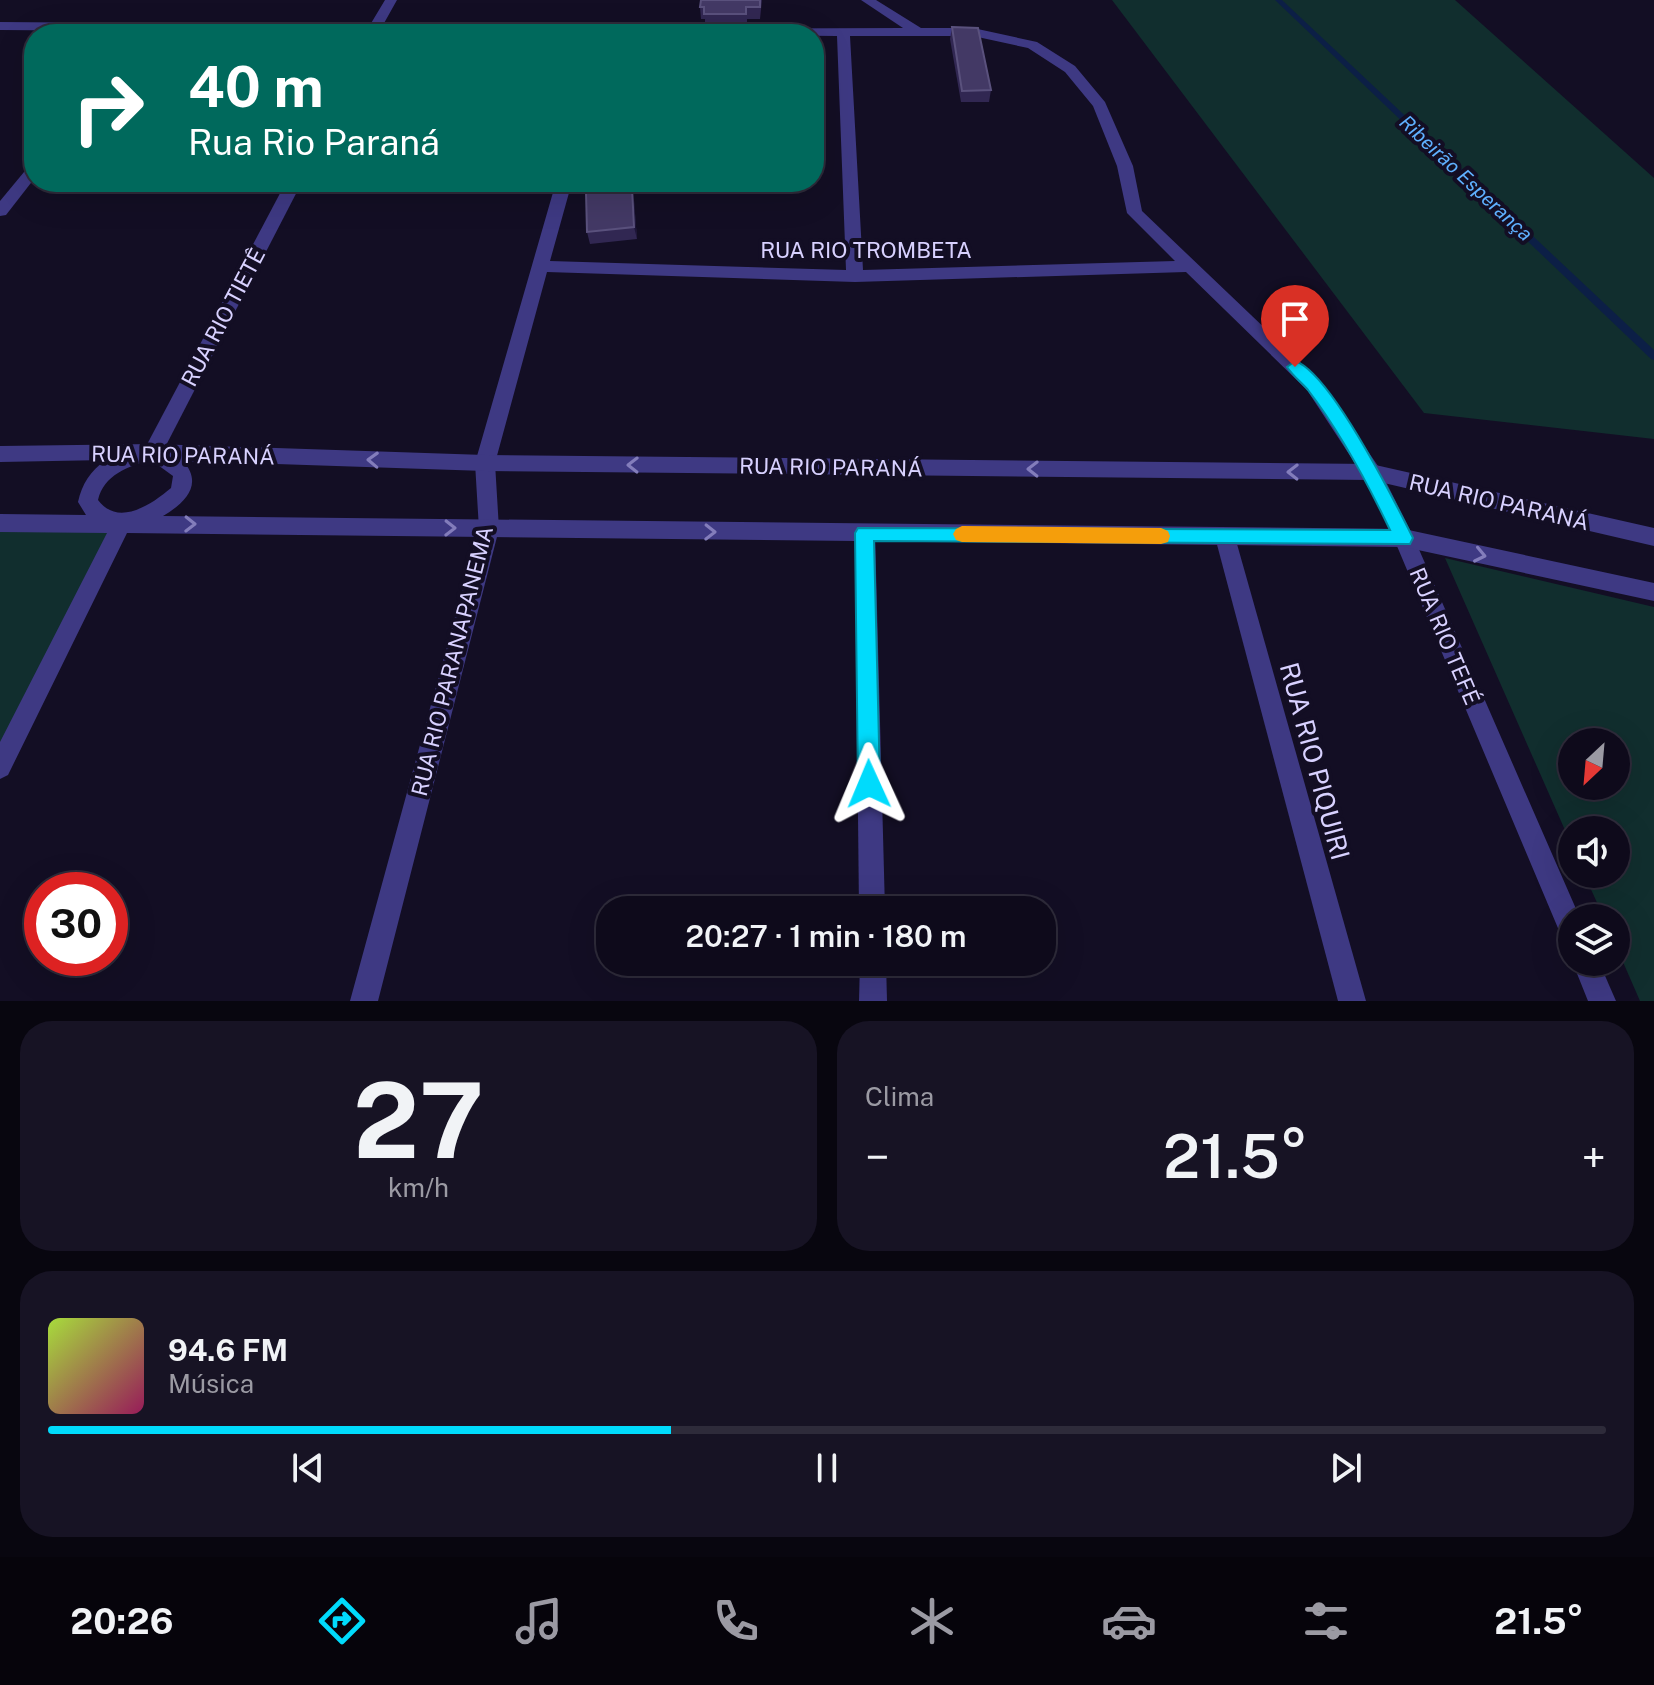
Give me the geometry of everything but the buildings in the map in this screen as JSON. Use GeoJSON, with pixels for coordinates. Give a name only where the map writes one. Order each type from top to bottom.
{"type":"FeatureCollection","features":[{"type":"Feature","properties":{"kind":"street"},"geometry":{"type":"LineString","coordinates":[[377,24],[391,0]]}},
{"type":"Feature","properties":{"kind":"street"},"geometry":{"type":"LineString","coordinates":[[867,0],[918,32]]}},
{"type":"Feature","properties":{"kind":"street"},"geometry":{"type":"LineString","coordinates":[[0,26],[24,27]]}},
{"type":"Feature","properties":{"kind":"street","name":"RUA RIO TEFÉ"},"geometry":{"type":"LineString","coordinates":[[824,33],[973,32],[1032,45],[1070,69],[1100,105],[1125,166],[1135,213],[1313,385],[1371,472],[1404,538],[1560,904]]}},
{"type":"Feature","properties":{"kind":"street"},"geometry":{"type":"LineString","coordinates":[[843,33],[855,276]]}},
{"type":"Feature","properties":{"kind":"street"},"geometry":{"type":"LineString","coordinates":[[0,211],[24,181]]}},
{"type":"Feature","properties":{"kind":"street","name":"RUA RIO TIETÊ"},"geometry":{"type":"LineString","coordinates":[[153,452],[289,192]]}},
{"type":"Feature","properties":{"kind":"street","name":"RUA RIO PARANAPANEMA"},"geometry":{"type":"LineString","coordinates":[[364,1001],[489,529],[485,463],[561,192]]}},
{"type":"Feature","properties":{"kind":"street","name":"RUA RIO TROMBETA"},"geometry":{"type":"LineString","coordinates":[[540,266],[855,276],[1193,266]]}},
{"type":"Feature","properties":{"kind":"street"},"geometry":{"type":"LineString","coordinates":[[153,452],[179,468],[183,481],[179,494],[164,508],[122,523],[97,514],[88,502],[89,492],[107,468],[134,456],[153,452]]}},
{"type":"Feature","properties":{"kind":"street","name":"RUA RIO PARANÁ"},"geometry":{"type":"LineString","coordinates":[[0,454],[153,452],[485,463],[1371,472],[1654,537]]}},
{"type":"Feature","properties":{"kind":"street"},"geometry":{"type":"LineString","coordinates":[[0,523],[1404,538],[1654,592]]}},
{"type":"Feature","properties":{"kind":"street"},"geometry":{"type":"LineString","coordinates":[[0,767],[122,523]]}},
{"type":"Feature","properties":{"kind":"street"},"geometry":{"type":"LineString","coordinates":[[865,533],[872,896]]}},
{"type":"Feature","properties":{"kind":"street","name":"RUA RIO PIQUIRI"},"geometry":{"type":"LineString","coordinates":[[1225,537],[1352,1001]]}},
{"type":"Feature","properties":{"kind":"street"},"geometry":{"type":"LineString","coordinates":[[873,976],[873,1001]]}},
{"type":"Feature","properties":{"kind":"street"},"geometry":{"type":"LineString","coordinates":[[1591,976],[1602,1001]]}},
{"type":"Feature","properties":{"kind":"green space"},"geometry":{"type":"Polygon","coordinates":[[[1112,0],[1455,0],[1654,178],[1654,439],[1424,413],[1112,0]]]}},
{"type":"Feature","properties":{"kind":"green space"},"geometry":{"type":"Polygon","coordinates":[[[0,523],[122,523],[0,767],[0,523]]]}},
{"type":"Feature","properties":{"kind":"green space"},"geometry":{"type":"Polygon","coordinates":[[[1445,558],[1654,607],[1654,1001],[1640,1001],[1629,976],[1630,904],[1598,904],[1590,888],[1630,888],[1630,816],[1559,816],[1445,558]]]}},
{"type":"Feature","properties":{"kind":"waterway","name":"Ribeirão Esperança"},"geometry":{"type":"LineString","coordinates":[[1278,0],[1654,356]]}},
{"type":"Feature","properties":{"kind":"slow traffic"},"geometry":{"type":"LineString","coordinates":[[962,534],[1161,536]]}},
{"type":"Feature","properties":{"kind":"route"},"geometry":{"type":"LineString","coordinates":[[869,784],[865,533],[1404,538],[1371,472],[1313,385],[1295,367]]}}]}
